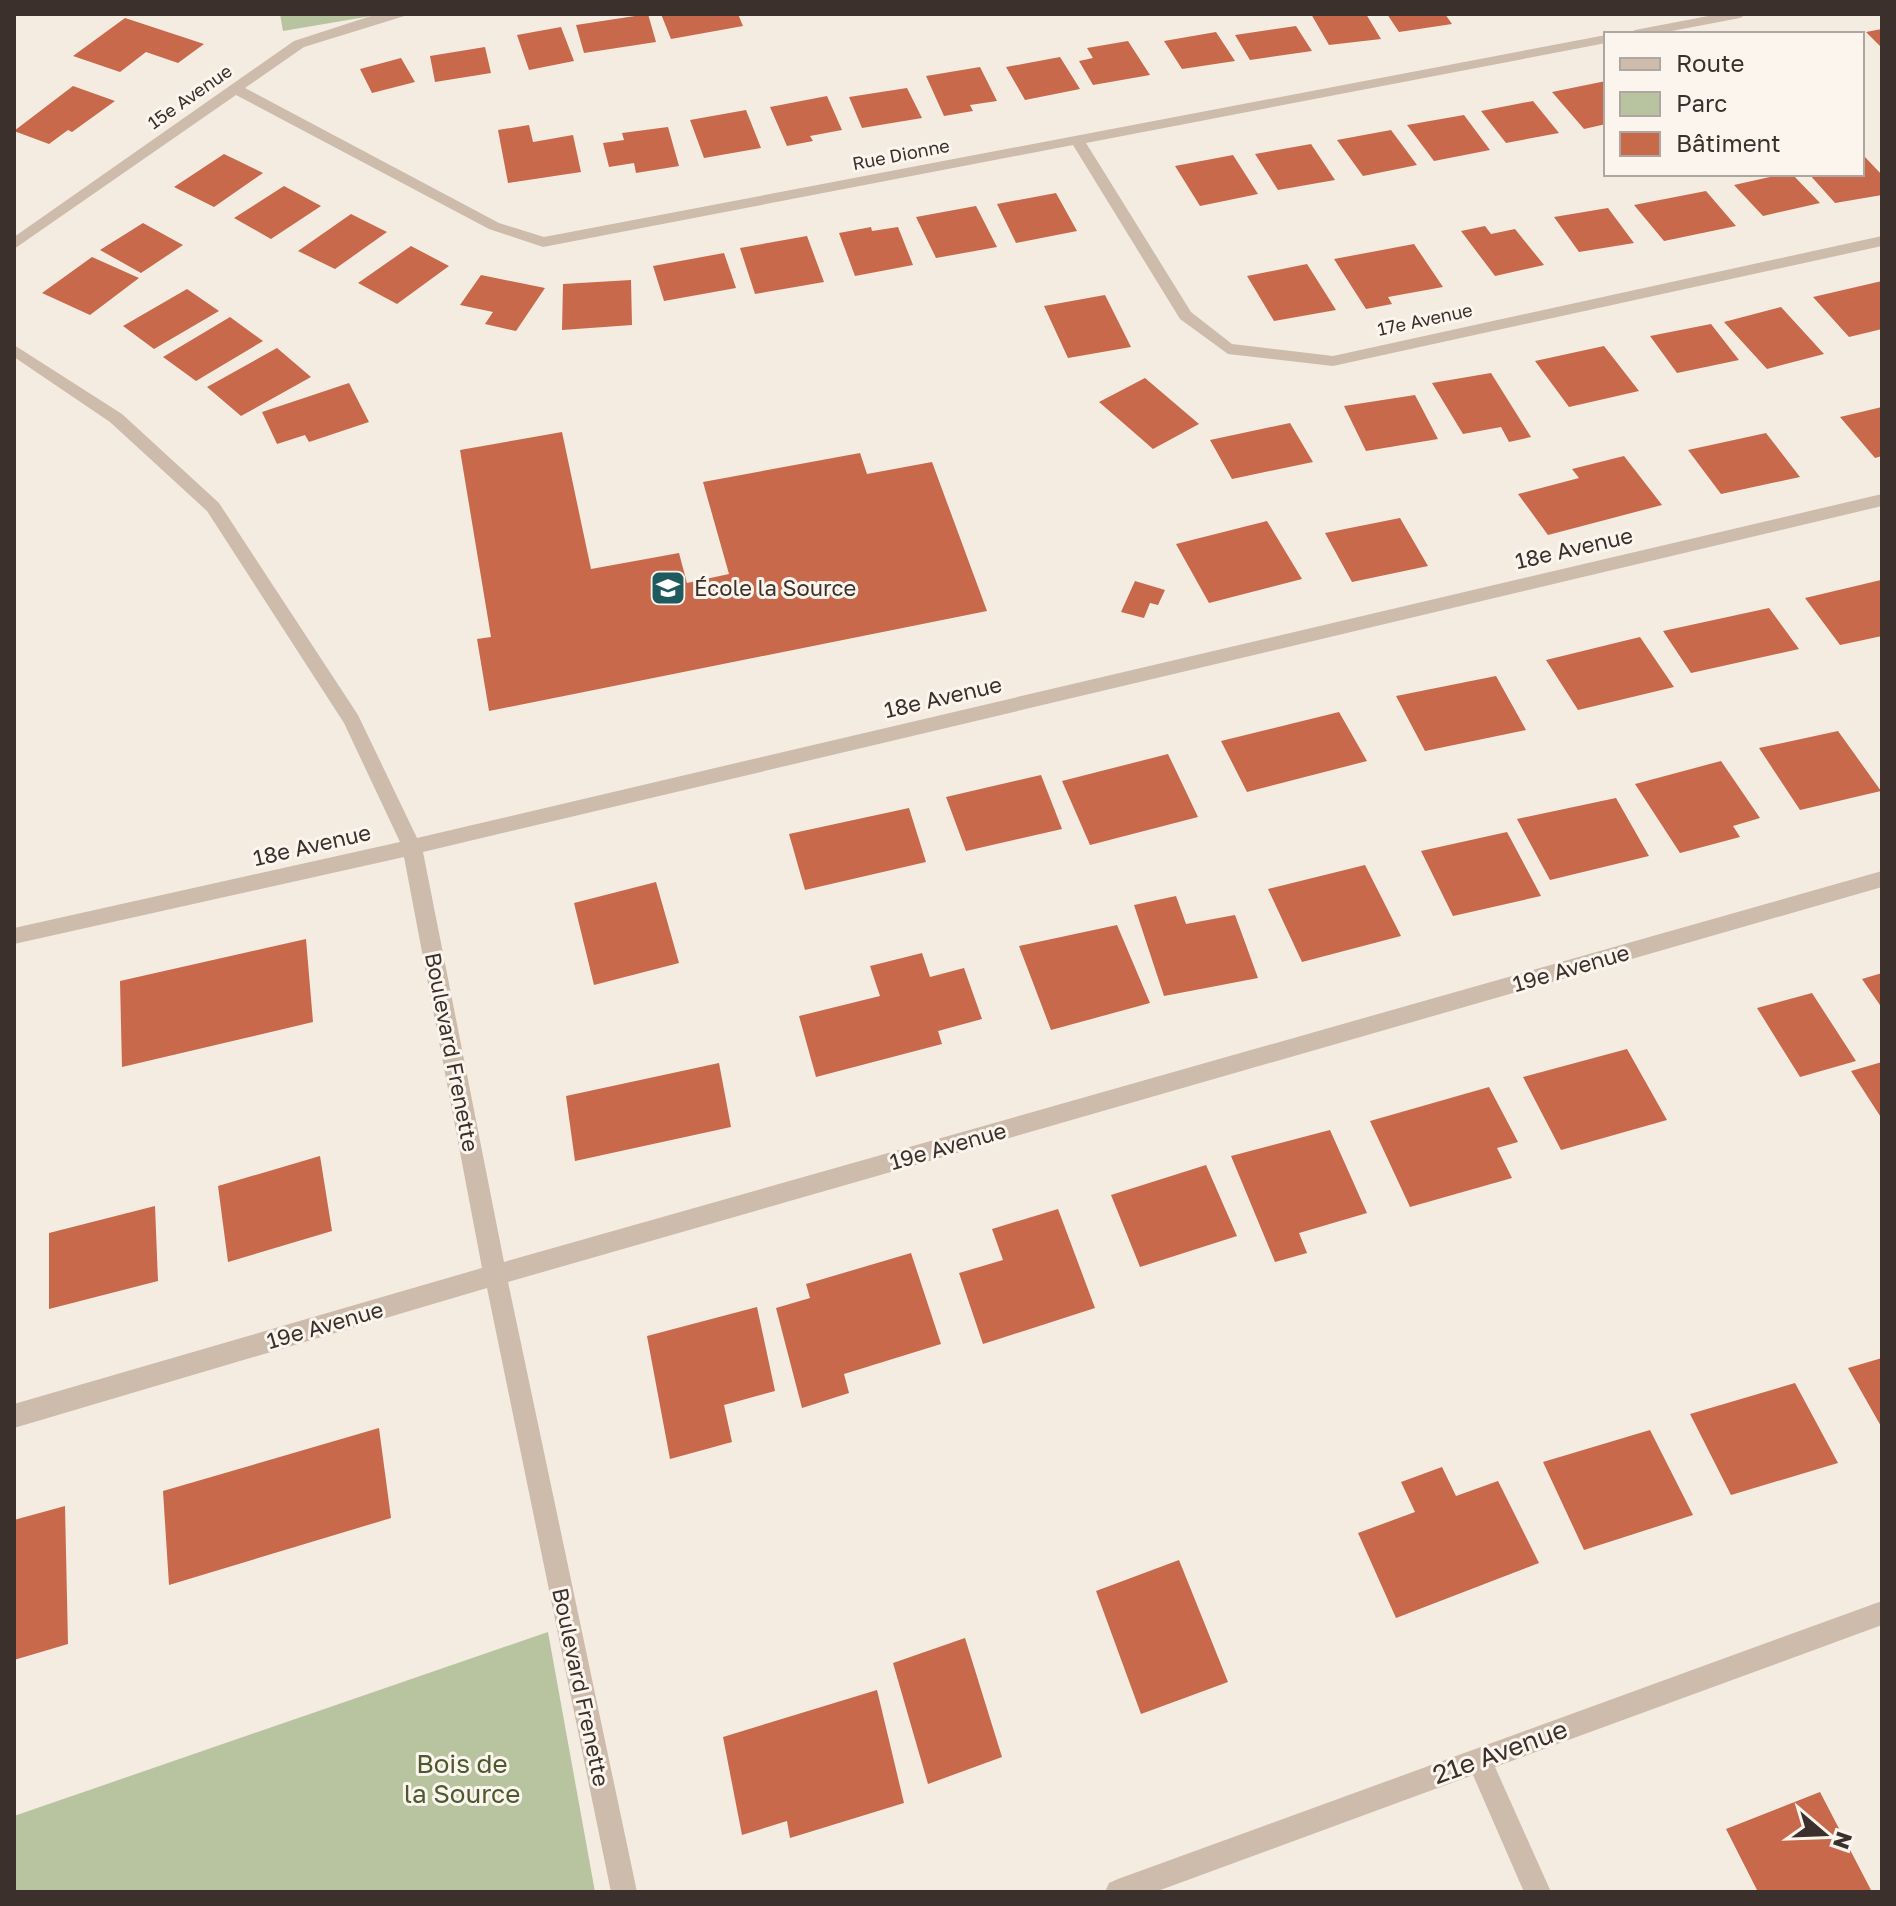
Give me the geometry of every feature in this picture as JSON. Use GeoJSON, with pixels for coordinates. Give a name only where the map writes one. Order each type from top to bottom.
{"type":"FeatureCollection","features":[{"type":"Feature","properties":{"kind":"street","name":"15e Avenue"},"geometry":{"type":"LineString","coordinates":[[14,244],[299,44],[374,19],[404,14]]}},
{"type":"Feature","properties":{"kind":"street"},"geometry":{"type":"LineString","coordinates":[[1646,32],[1740,14]]}},
{"type":"Feature","properties":{"kind":"street","name":"Rue Dionne"},"geometry":{"type":"LineString","coordinates":[[234,88],[494,226],[543,242],[1604,39]]}},
{"type":"Feature","properties":{"kind":"street","name":"17e Avenue"},"geometry":{"type":"LineString","coordinates":[[1077,140],[1185,315],[1228,349],[1333,361],[1882,241]]}},
{"type":"Feature","properties":{"kind":"street","name":"Boulevard Frenette"},"geometry":{"type":"LineString","coordinates":[[14,350],[116,418],[213,507],[352,720],[412,847],[495,1275],[624,1892]]}},
{"type":"Feature","properties":{"kind":"street","name":"18e Avenue"},"geometry":{"type":"LineString","coordinates":[[14,936],[412,847],[1882,500]]}},
{"type":"Feature","properties":{"kind":"street","name":"19e Avenue"},"geometry":{"type":"LineString","coordinates":[[14,1416],[495,1275],[1882,879]]}},
{"type":"Feature","properties":{"kind":"street","name":"21e Avenue"},"geometry":{"type":"LineString","coordinates":[[1118,1892],[1882,1613]]}},
{"type":"Feature","properties":{"kind":"street"},"geometry":{"type":"LineString","coordinates":[[1479,1760],[1538,1892]]}},
{"type":"Feature","properties":{"kind":"green space"},"geometry":{"type":"Polygon","coordinates":[[[280,14],[383,14],[283,31],[280,14]]]}},
{"type":"Feature","properties":{"kind":"green space","name":"Bois de la Source"},"geometry":{"type":"Polygon","coordinates":[[[548,1632],[595,1892],[14,1892],[14,1816],[548,1632]]]}},
{"type":"Feature","properties":{"kind":"building"},"geometry":{"type":"Polygon","coordinates":[[[648,14],[656,42],[584,53],[576,25],[648,14]]]}},
{"type":"Feature","properties":{"kind":"building"},"geometry":{"type":"Polygon","coordinates":[[[661,14],[738,14],[743,26],[671,39],[661,14]]]}},
{"type":"Feature","properties":{"kind":"building"},"geometry":{"type":"Polygon","coordinates":[[[1311,14],[1366,14],[1381,39],[1329,45],[1311,14]]]}},
{"type":"Feature","properties":{"kind":"building"},"geometry":{"type":"Polygon","coordinates":[[[1387,14],[1445,14],[1452,24],[1399,32],[1387,14]]]}},
{"type":"Feature","properties":{"kind":"building"},"geometry":{"type":"Polygon","coordinates":[[[125,18],[204,44],[178,63],[146,52],[120,72],[73,56],[125,18]]]}},
{"type":"Feature","properties":{"kind":"building"},"geometry":{"type":"Polygon","coordinates":[[[1296,26],[1312,51],[1250,60],[1235,35],[1296,26]]]}},
{"type":"Feature","properties":{"kind":"building"},"geometry":{"type":"Polygon","coordinates":[[[561,27],[574,61],[529,70],[517,35],[561,27]]]}},
{"type":"Feature","properties":{"kind":"building"},"geometry":{"type":"Polygon","coordinates":[[[1882,29],[1882,48],[1866,32],[1882,29]]]}},
{"type":"Feature","properties":{"kind":"building"},"geometry":{"type":"Polygon","coordinates":[[[1216,32],[1235,61],[1182,69],[1164,41],[1216,32]]]}},
{"type":"Feature","properties":{"kind":"building"},"geometry":{"type":"Polygon","coordinates":[[[1128,41],[1150,75],[1093,85],[1079,61],[1093,58],[1087,48],[1128,41]]]}},
{"type":"Feature","properties":{"kind":"building"},"geometry":{"type":"Polygon","coordinates":[[[485,47],[491,73],[435,82],[430,56],[485,47]]]}},
{"type":"Feature","properties":{"kind":"building"},"geometry":{"type":"Polygon","coordinates":[[[1060,57],[1080,89],[1025,100],[1006,67],[1060,57]]]}},
{"type":"Feature","properties":{"kind":"building"},"geometry":{"type":"Polygon","coordinates":[[[401,58],[415,82],[372,93],[360,69],[401,58]]]}},
{"type":"Feature","properties":{"kind":"building"},"geometry":{"type":"Polygon","coordinates":[[[980,67],[997,101],[970,105],[973,111],[944,116],[926,76],[980,67]]]}},
{"type":"Feature","properties":{"kind":"building"},"geometry":{"type":"Polygon","coordinates":[[[1604,81],[1604,124],[1584,129],[1552,92],[1604,81]]]}},
{"type":"Feature","properties":{"kind":"building"},"geometry":{"type":"Polygon","coordinates":[[[73,86],[115,101],[72,132],[68,130],[49,144],[14,131],[73,86]]]}},
{"type":"Feature","properties":{"kind":"building"},"geometry":{"type":"Polygon","coordinates":[[[907,88],[922,118],[862,128],[849,97],[907,88]]]}},
{"type":"Feature","properties":{"kind":"building"},"geometry":{"type":"Polygon","coordinates":[[[827,96],[842,130],[810,136],[813,141],[787,146],[770,107],[827,96]]]}},
{"type":"Feature","properties":{"kind":"building"},"geometry":{"type":"Polygon","coordinates":[[[1533,101],[1559,133],[1506,143],[1481,111],[1533,101]]]}},
{"type":"Feature","properties":{"kind":"building"},"geometry":{"type":"Polygon","coordinates":[[[746,110],[761,148],[704,158],[690,120],[746,110]]]}},
{"type":"Feature","properties":{"kind":"building"},"geometry":{"type":"Polygon","coordinates":[[[1464,115],[1490,150],[1434,161],[1407,125],[1464,115]]]}},
{"type":"Feature","properties":{"kind":"building"},"geometry":{"type":"Polygon","coordinates":[[[529,125],[533,142],[573,135],[581,172],[508,183],[498,130],[529,125]]]}},
{"type":"Feature","properties":{"kind":"building"},"geometry":{"type":"Polygon","coordinates":[[[668,127],[679,166],[636,173],[634,163],[609,167],[603,143],[624,140],[622,133],[668,127]]]}},
{"type":"Feature","properties":{"kind":"building"},"geometry":{"type":"Polygon","coordinates":[[[1391,130],[1417,165],[1363,176],[1337,140],[1391,130]]]}},
{"type":"Feature","properties":{"kind":"building"},"geometry":{"type":"Polygon","coordinates":[[[1311,144],[1335,180],[1278,190],[1255,154],[1311,144]]]}},
{"type":"Feature","properties":{"kind":"building"},"geometry":{"type":"Polygon","coordinates":[[[224,154],[263,173],[214,207],[174,187],[224,154]]]}},
{"type":"Feature","properties":{"kind":"building"},"geometry":{"type":"Polygon","coordinates":[[[1233,155],[1258,194],[1200,206],[1175,166],[1233,155]]]}},
{"type":"Feature","properties":{"kind":"building"},"geometry":{"type":"Polygon","coordinates":[[[1864,157],[1882,175],[1882,195],[1835,203],[1811,176],[1864,176],[1864,157]]]}},
{"type":"Feature","properties":{"kind":"building"},"geometry":{"type":"Polygon","coordinates":[[[1774,176],[1794,176],[1820,203],[1763,216],[1734,185],[1774,176]]]}},
{"type":"Feature","properties":{"kind":"building"},"geometry":{"type":"Polygon","coordinates":[[[284,186],[321,206],[271,239],[234,218],[284,186]]]}},
{"type":"Feature","properties":{"kind":"building"},"geometry":{"type":"Polygon","coordinates":[[[1706,191],[1736,226],[1664,241],[1634,205],[1706,191]]]}},
{"type":"Feature","properties":{"kind":"building"},"geometry":{"type":"Polygon","coordinates":[[[1056,193],[1077,231],[1016,243],[997,204],[1056,193]]]}},
{"type":"Feature","properties":{"kind":"building"},"geometry":{"type":"Polygon","coordinates":[[[976,206],[997,247],[936,258],[916,217],[976,206]]]}},
{"type":"Feature","properties":{"kind":"building"},"geometry":{"type":"Polygon","coordinates":[[[1608,208],[1634,243],[1579,252],[1554,217],[1608,208]]]}},
{"type":"Feature","properties":{"kind":"building"},"geometry":{"type":"Polygon","coordinates":[[[351,214],[387,232],[335,269],[298,251],[351,214]]]}},
{"type":"Feature","properties":{"kind":"building"},"geometry":{"type":"Polygon","coordinates":[[[143,223],[183,245],[141,273],[100,250],[143,223]]]}},
{"type":"Feature","properties":{"kind":"building"},"geometry":{"type":"Polygon","coordinates":[[[1485,226],[1491,234],[1515,229],[1544,265],[1495,276],[1461,231],[1485,226]]]}},
{"type":"Feature","properties":{"kind":"building"},"geometry":{"type":"Polygon","coordinates":[[[871,227],[872,231],[898,227],[913,265],[855,276],[839,233],[871,227]]]}},
{"type":"Feature","properties":{"kind":"building"},"geometry":{"type":"Polygon","coordinates":[[[807,236],[824,282],[755,294],[740,248],[807,236]]]}},
{"type":"Feature","properties":{"kind":"building"},"geometry":{"type":"Polygon","coordinates":[[[1414,244],[1443,287],[1388,297],[1392,304],[1366,309],[1334,259],[1414,244]]]}},
{"type":"Feature","properties":{"kind":"building"},"geometry":{"type":"Polygon","coordinates":[[[411,246],[449,266],[397,304],[358,283],[411,246]]]}},
{"type":"Feature","properties":{"kind":"building"},"geometry":{"type":"Polygon","coordinates":[[[724,253],[736,288],[664,301],[653,266],[724,253]]]}},
{"type":"Feature","properties":{"kind":"building"},"geometry":{"type":"Polygon","coordinates":[[[92,257],[139,278],[90,315],[42,293],[92,257]]]}},
{"type":"Feature","properties":{"kind":"building"},"geometry":{"type":"Polygon","coordinates":[[[1307,264],[1336,310],[1274,321],[1247,276],[1307,264]]]}},
{"type":"Feature","properties":{"kind":"building"},"geometry":{"type":"Polygon","coordinates":[[[481,275],[545,288],[516,331],[485,324],[493,312],[460,305],[481,275]]]}},
{"type":"Feature","properties":{"kind":"building"},"geometry":{"type":"Polygon","coordinates":[[[631,280],[632,325],[562,330],[563,284],[631,280]]]}},
{"type":"Feature","properties":{"kind":"building"},"geometry":{"type":"Polygon","coordinates":[[[1882,281],[1882,329],[1849,337],[1813,297],[1882,281]]]}},
{"type":"Feature","properties":{"kind":"building"},"geometry":{"type":"Polygon","coordinates":[[[187,289],[219,311],[154,349],[123,326],[187,289]]]}},
{"type":"Feature","properties":{"kind":"building"},"geometry":{"type":"Polygon","coordinates":[[[1105,295],[1131,347],[1068,358],[1044,306],[1105,295]]]}},
{"type":"Feature","properties":{"kind":"building"},"geometry":{"type":"Polygon","coordinates":[[[1781,307],[1824,354],[1767,369],[1724,322],[1781,307]]]}},
{"type":"Feature","properties":{"kind":"building"},"geometry":{"type":"Polygon","coordinates":[[[230,317],[263,341],[196,381],[163,357],[230,317]]]}},
{"type":"Feature","properties":{"kind":"building"},"geometry":{"type":"Polygon","coordinates":[[[1711,324],[1739,360],[1677,373],[1650,336],[1711,324]]]}},
{"type":"Feature","properties":{"kind":"building"},"geometry":{"type":"Polygon","coordinates":[[[1604,346],[1639,391],[1569,407],[1535,361],[1604,346]]]}},
{"type":"Feature","properties":{"kind":"building"},"geometry":{"type":"Polygon","coordinates":[[[277,348],[311,377],[241,416],[207,387],[277,348]]]}},
{"type":"Feature","properties":{"kind":"building"},"geometry":{"type":"Polygon","coordinates":[[[1491,373],[1531,437],[1509,442],[1501,427],[1463,434],[1432,383],[1491,373]]]}},
{"type":"Feature","properties":{"kind":"building"},"geometry":{"type":"Polygon","coordinates":[[[1145,378],[1199,424],[1153,449],[1099,402],[1145,378]]]}},
{"type":"Feature","properties":{"kind":"building"},"geometry":{"type":"Polygon","coordinates":[[[349,383],[369,422],[309,442],[305,435],[277,444],[262,412],[349,383]]]}},
{"type":"Feature","properties":{"kind":"building"},"geometry":{"type":"Polygon","coordinates":[[[1415,395],[1438,439],[1366,451],[1344,406],[1415,395]]]}},
{"type":"Feature","properties":{"kind":"building"},"geometry":{"type":"Polygon","coordinates":[[[1882,407],[1882,456],[1875,458],[1840,417],[1882,407]]]}},
{"type":"Feature","properties":{"kind":"building"},"geometry":{"type":"Polygon","coordinates":[[[1290,423],[1313,462],[1232,479],[1210,440],[1290,423]]]}},
{"type":"Feature","properties":{"kind":"building"},"geometry":{"type":"Polygon","coordinates":[[[562,432],[591,569],[679,553],[687,583],[729,574],[703,482],[860,453],[867,474],[932,462],[987,611],[489,711],[477,639],[491,637],[460,450],[562,432]]]}},
{"type":"Feature","properties":{"kind":"building"},"geometry":{"type":"Polygon","coordinates":[[[1766,433],[1800,477],[1721,494],[1688,450],[1766,433]]]}},
{"type":"Feature","properties":{"kind":"building"},"geometry":{"type":"Polygon","coordinates":[[[1624,456],[1662,505],[1548,535],[1518,494],[1579,478],[1572,469],[1624,456]]]}},
{"type":"Feature","properties":{"kind":"building"},"geometry":{"type":"Polygon","coordinates":[[[1400,518],[1428,566],[1352,582],[1325,533],[1400,518]]]}},
{"type":"Feature","properties":{"kind":"building"},"geometry":{"type":"Polygon","coordinates":[[[1267,521],[1302,579],[1209,603],[1176,544],[1267,521]]]}},
{"type":"Feature","properties":{"kind":"building"},"geometry":{"type":"Polygon","coordinates":[[[1881,580],[1882,636],[1840,645],[1805,598],[1881,580]]]}},
{"type":"Feature","properties":{"kind":"building"},"geometry":{"type":"Polygon","coordinates":[[[1135,581],[1165,590],[1158,605],[1150,603],[1144,618],[1121,612],[1135,581]]]}},
{"type":"Feature","properties":{"kind":"building"},"geometry":{"type":"Polygon","coordinates":[[[1769,608],[1799,649],[1691,673],[1663,631],[1769,608]]]}},
{"type":"Feature","properties":{"kind":"building"},"geometry":{"type":"Polygon","coordinates":[[[1640,637],[1674,687],[1578,710],[1546,660],[1640,637]]]}},
{"type":"Feature","properties":{"kind":"building"},"geometry":{"type":"Polygon","coordinates":[[[1496,676],[1526,730],[1425,751],[1396,696],[1496,676]]]}},
{"type":"Feature","properties":{"kind":"building"},"geometry":{"type":"Polygon","coordinates":[[[1339,712],[1367,761],[1247,792],[1221,741],[1339,712]]]}},
{"type":"Feature","properties":{"kind":"building"},"geometry":{"type":"Polygon","coordinates":[[[1838,731],[1881,791],[1800,810],[1759,748],[1838,731]]]}},
{"type":"Feature","properties":{"kind":"building"},"geometry":{"type":"Polygon","coordinates":[[[1168,754],[1198,817],[1090,845],[1062,781],[1168,754]]]}},
{"type":"Feature","properties":{"kind":"building"},"geometry":{"type":"Polygon","coordinates":[[[1721,761],[1760,818],[1733,826],[1740,837],[1680,853],[1635,784],[1721,761]]]}},
{"type":"Feature","properties":{"kind":"building"},"geometry":{"type":"Polygon","coordinates":[[[1041,775],[1062,829],[966,851],[946,797],[1041,775]]]}},
{"type":"Feature","properties":{"kind":"building"},"geometry":{"type":"Polygon","coordinates":[[[1616,798],[1649,856],[1550,880],[1517,819],[1616,798]]]}},
{"type":"Feature","properties":{"kind":"building"},"geometry":{"type":"Polygon","coordinates":[[[909,808],[926,862],[805,890],[789,834],[909,808]]]}},
{"type":"Feature","properties":{"kind":"building"},"geometry":{"type":"Polygon","coordinates":[[[1507,832],[1541,896],[1453,916],[1421,851],[1507,832]]]}},
{"type":"Feature","properties":{"kind":"building"},"geometry":{"type":"Polygon","coordinates":[[[1365,865],[1401,936],[1302,962],[1268,889],[1365,865]]]}},
{"type":"Feature","properties":{"kind":"building"},"geometry":{"type":"Polygon","coordinates":[[[656,882],[679,963],[594,985],[574,903],[656,882]]]}},
{"type":"Feature","properties":{"kind":"building"},"geometry":{"type":"Polygon","coordinates":[[[1176,896],[1186,924],[1235,915],[1258,978],[1164,996],[1134,905],[1176,896]]]}},
{"type":"Feature","properties":{"kind":"building"},"geometry":{"type":"Polygon","coordinates":[[[1117,925],[1150,1003],[1051,1030],[1019,946],[1117,925]]]}},
{"type":"Feature","properties":{"kind":"building"},"geometry":{"type":"Polygon","coordinates":[[[306,939],[313,1022],[122,1067],[120,981],[306,939]]]}},
{"type":"Feature","properties":{"kind":"building"},"geometry":{"type":"Polygon","coordinates":[[[922,953],[930,977],[964,968],[982,1019],[938,1031],[942,1044],[816,1077],[799,1016],[880,996],[870,966],[922,953]]]}},
{"type":"Feature","properties":{"kind":"building"},"geometry":{"type":"Polygon","coordinates":[[[1882,973],[1882,1008],[1862,979],[1882,973]]]}},
{"type":"Feature","properties":{"kind":"building"},"geometry":{"type":"Polygon","coordinates":[[[1812,993],[1856,1061],[1800,1077],[1757,1008],[1812,993]]]}},
{"type":"Feature","properties":{"kind":"building"},"geometry":{"type":"Polygon","coordinates":[[[1627,1049],[1667,1120],[1561,1150],[1523,1077],[1627,1049]]]}},
{"type":"Feature","properties":{"kind":"building"},"geometry":{"type":"Polygon","coordinates":[[[1882,1062],[1882,1119],[1851,1071],[1882,1062]]]}},
{"type":"Feature","properties":{"kind":"building"},"geometry":{"type":"Polygon","coordinates":[[[719,1063],[731,1127],[575,1161],[566,1096],[719,1063]]]}},
{"type":"Feature","properties":{"kind":"building"},"geometry":{"type":"Polygon","coordinates":[[[1489,1087],[1518,1142],[1497,1148],[1512,1178],[1410,1207],[1370,1121],[1489,1087]]]}},
{"type":"Feature","properties":{"kind":"building"},"geometry":{"type":"Polygon","coordinates":[[[1330,1130],[1367,1213],[1299,1233],[1307,1253],[1275,1262],[1231,1156],[1330,1130]]]}},
{"type":"Feature","properties":{"kind":"building"},"geometry":{"type":"Polygon","coordinates":[[[320,1156],[332,1231],[228,1262],[218,1186],[320,1156]]]}},
{"type":"Feature","properties":{"kind":"building"},"geometry":{"type":"Polygon","coordinates":[[[1206,1165],[1237,1236],[1140,1267],[1111,1195],[1206,1165]]]}},
{"type":"Feature","properties":{"kind":"building"},"geometry":{"type":"Polygon","coordinates":[[[155,1206],[158,1281],[49,1309],[49,1233],[155,1206]]]}},
{"type":"Feature","properties":{"kind":"building"},"geometry":{"type":"Polygon","coordinates":[[[1058,1209],[1095,1308],[983,1344],[959,1273],[1003,1260],[992,1229],[1058,1209]]]}},
{"type":"Feature","properties":{"kind":"building"},"geometry":{"type":"Polygon","coordinates":[[[911,1253],[941,1344],[844,1374],[849,1393],[802,1408],[776,1308],[810,1298],[806,1284],[911,1253]]]}},
{"type":"Feature","properties":{"kind":"building"},"geometry":{"type":"Polygon","coordinates":[[[757,1307],[775,1391],[724,1405],[732,1442],[670,1459],[647,1336],[757,1307]]]}},
{"type":"Feature","properties":{"kind":"building"},"geometry":{"type":"Polygon","coordinates":[[[1882,1358],[1882,1428],[1848,1368],[1882,1358]]]}},
{"type":"Feature","properties":{"kind":"building"},"geometry":{"type":"Polygon","coordinates":[[[1795,1383],[1838,1463],[1731,1495],[1690,1414],[1795,1383]]]}},
{"type":"Feature","properties":{"kind":"building"},"geometry":{"type":"Polygon","coordinates":[[[379,1428],[391,1518],[169,1585],[163,1491],[379,1428]]]}},
{"type":"Feature","properties":{"kind":"building"},"geometry":{"type":"Polygon","coordinates":[[[1650,1430],[1693,1515],[1584,1550],[1543,1462],[1650,1430]]]}},
{"type":"Feature","properties":{"kind":"building"},"geometry":{"type":"Polygon","coordinates":[[[1442,1467],[1456,1496],[1498,1481],[1539,1563],[1396,1618],[1358,1533],[1415,1512],[1401,1482],[1442,1467]]]}},
{"type":"Feature","properties":{"kind":"building"},"geometry":{"type":"Polygon","coordinates":[[[65,1506],[68,1644],[14,1660],[14,1520],[65,1506]]]}},
{"type":"Feature","properties":{"kind":"building"},"geometry":{"type":"Polygon","coordinates":[[[1179,1560],[1228,1682],[1141,1714],[1096,1591],[1179,1560]]]}},
{"type":"Feature","properties":{"kind":"building"},"geometry":{"type":"Polygon","coordinates":[[[965,1638],[1002,1757],[928,1784],[893,1663],[965,1638]]]}},
{"type":"Feature","properties":{"kind":"building"},"geometry":{"type":"Polygon","coordinates":[[[877,1690],[904,1803],[790,1838],[787,1821],[742,1835],[723,1737],[877,1690]]]}},
{"type":"Feature","properties":{"kind":"building"},"geometry":{"type":"Polygon","coordinates":[[[1820,1792],[1872,1892],[1758,1892],[1726,1829],[1820,1792]]]}},
{"type":"Feature","properties":{"kind":"place","name":"École la Source"},"geometry":{"type":"Point","coordinates":[668,588]}}]}
